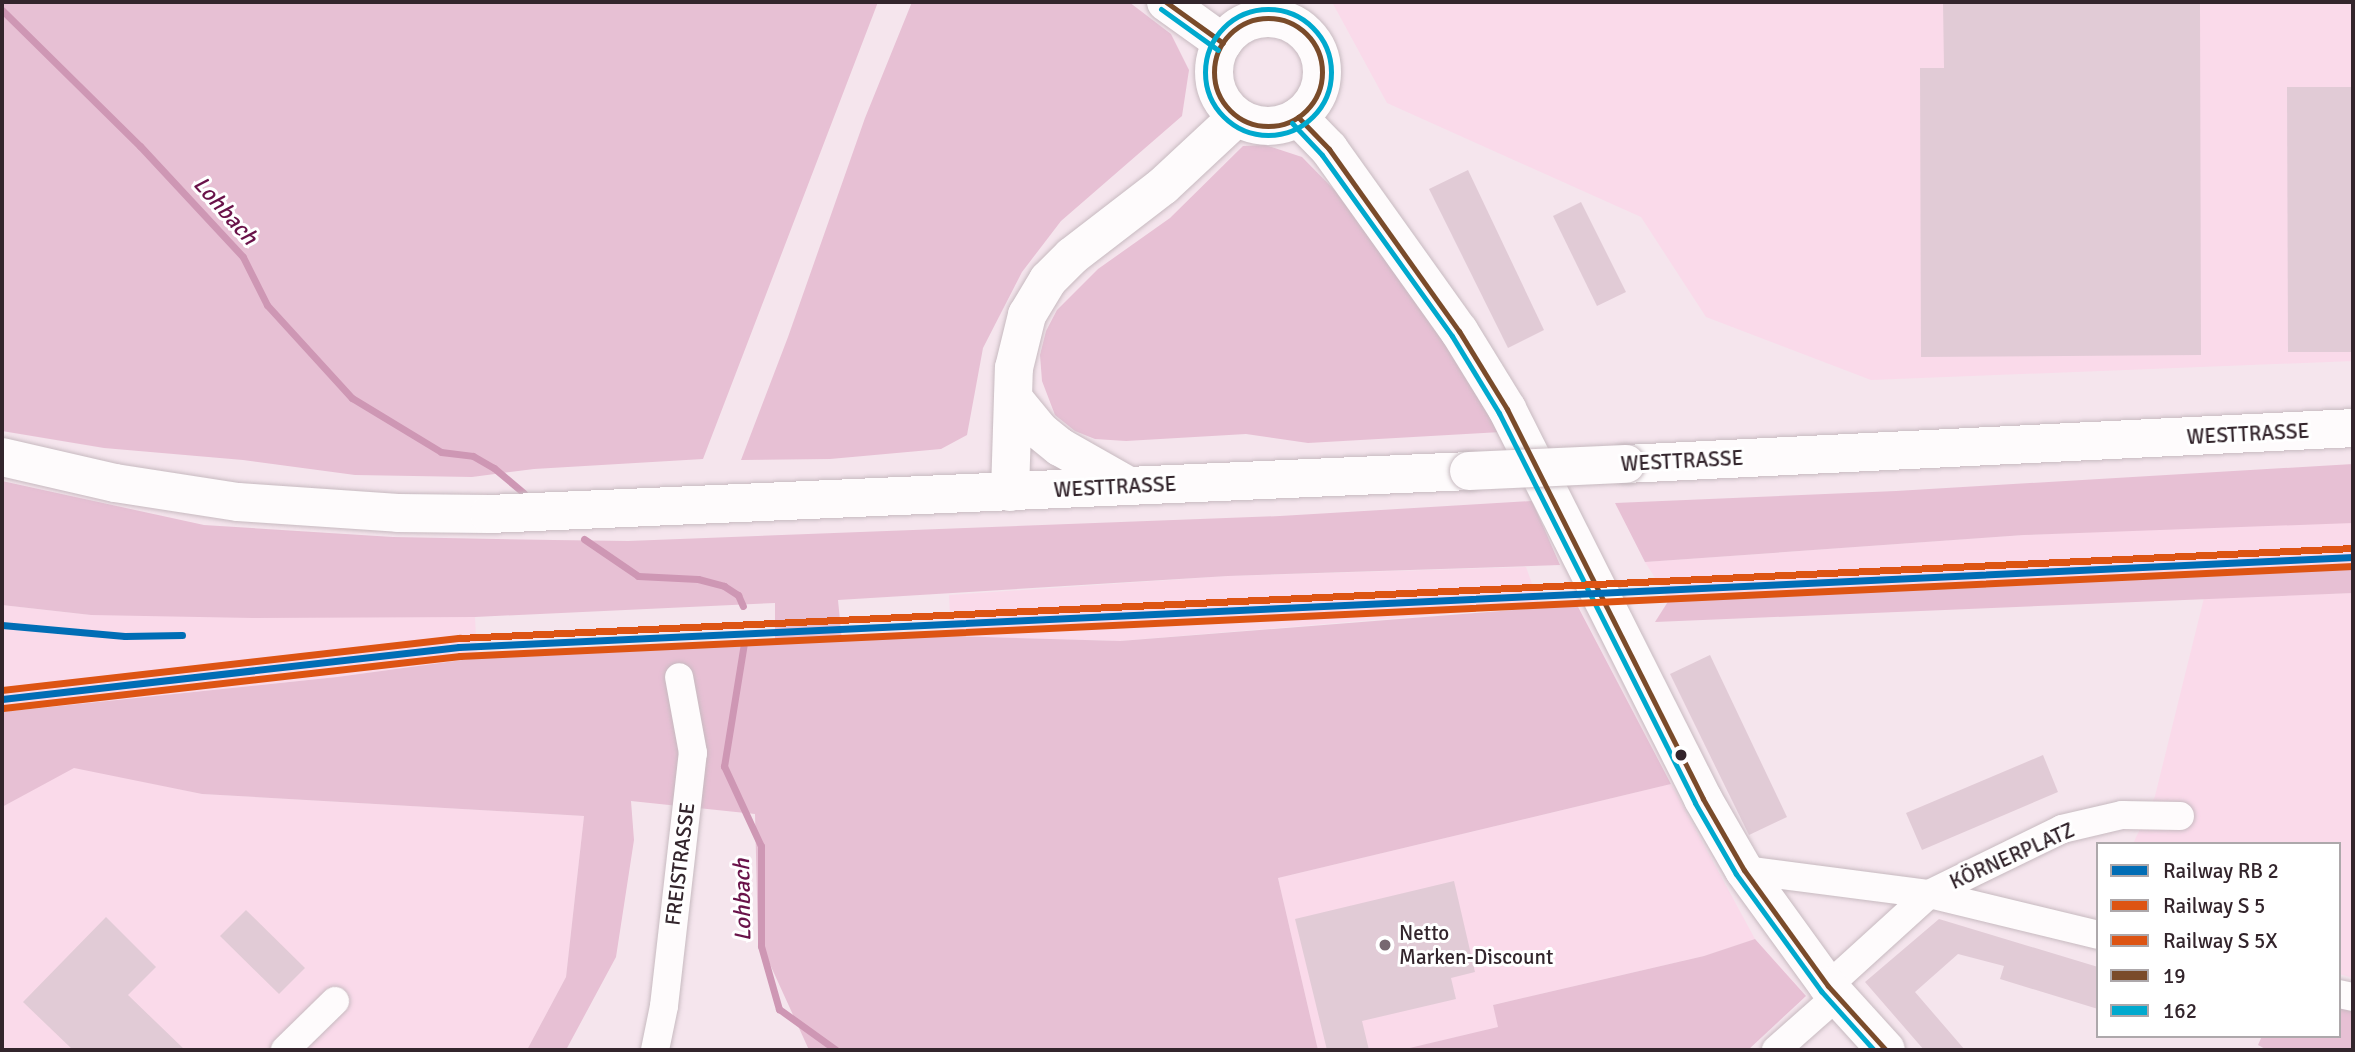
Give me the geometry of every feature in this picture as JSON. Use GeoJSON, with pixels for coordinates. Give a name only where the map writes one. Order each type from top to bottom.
{"type":"FeatureCollection","features":[{"type":"Feature","properties":{"kind":"main road"},"geometry":{"type":"LineString","coordinates":[[1166,2],[1223,43]]}},
{"type":"Feature","properties":{"kind":"main road"},"geometry":{"type":"LineString","coordinates":[[1283,11],[1311,39],[1320,55],[1323,72],[1320,90],[1311,105],[1298,117],[1284,124],[1268,127],[1237,117],[1225,105],[1216,82],[1216,58],[1223,43],[1234,30],[1283,11]]}},
{"type":"Feature","properties":{"kind":"main road"},"geometry":{"type":"LineString","coordinates":[[1010,492],[1013,398],[1019,342],[1027,315],[1048,280],[1072,256],[1163,186],[1237,117]]}},
{"type":"Feature","properties":{"kind":"main road"},"geometry":{"type":"LineString","coordinates":[[1298,117],[1329,149],[1459,331],[1507,409],[1703,799],[1744,870],[1832,991],[1886,1050]]}},
{"type":"Feature","properties":{"kind":"main road"},"geometry":{"type":"LineString","coordinates":[[1013,398],[1040,431],[1060,447],[1128,485]]}},
{"type":"Feature","properties":{"kind":"main road","name":"WESTTRASSE"},"geometry":{"type":"LineString","coordinates":[[2,457],[115,484],[237,502],[398,513],[489,514],[1626,464],[2353,428]]}},
{"type":"Feature","properties":{"kind":"street","name":"FREISTRASSE"},"geometry":{"type":"LineString","coordinates":[[655,1050],[664,1006],[693,753],[679,677]]}},
{"type":"Feature","properties":{"kind":"street","name":"KÖRNERPLATZ"},"geometry":{"type":"LineString","coordinates":[[1776,1050],[1929,894],[2062,829],[2122,815],[2180,816]]}},
{"type":"Feature","properties":{"kind":"street","name":"KÖRNERPLATZ"},"geometry":{"type":"LineString","coordinates":[[1744,870],[1929,894],[2096,935]]}},
{"type":"Feature","properties":{"kind":"street"},"geometry":{"type":"LineString","coordinates":[[285,1050],[335,1001]]}},
{"type":"Feature","properties":{"kind":"shaded area"},"geometry":{"type":"Polygon","coordinates":[[[2,2],[878,2],[703,459],[534,469],[472,477],[355,475],[243,460],[104,448],[2,431],[2,2]]]}},
{"type":"Feature","properties":{"kind":"shaded area"},"geometry":{"type":"Polygon","coordinates":[[[912,2],[1129,2],[1171,34],[1189,70],[1182,116],[1061,221],[1022,272],[983,348],[967,435],[941,449],[830,459],[741,460],[788,337],[865,118],[912,2]]]}},
{"type":"Feature","properties":{"kind":"shaded area"},"geometry":{"type":"Polygon","coordinates":[[[1332,2],[2353,2],[2353,361],[1871,380],[1706,317],[1641,217],[1387,103],[1332,2]]]}},
{"type":"Feature","properties":{"kind":"shaded area"},"geometry":{"type":"Polygon","coordinates":[[[1265,145],[1302,157],[1352,208],[1431,314],[1501,432],[1308,443],[1246,434],[1126,441],[1095,439],[1075,431],[1055,415],[1042,381],[1040,355],[1046,331],[1057,310],[1098,269],[1170,218],[1243,146],[1265,145]]]}},
{"type":"Feature","properties":{"kind":"shaded area"},"geometry":{"type":"Polygon","coordinates":[[[2353,464],[2353,523],[2024,535],[1645,562],[1615,503],[1896,491],[2353,464]]]}},
{"type":"Feature","properties":{"kind":"shaded area"},"geometry":{"type":"Polygon","coordinates":[[[2,481],[204,525],[393,537],[628,541],[1280,516],[1532,501],[1560,565],[1228,576],[838,600],[842,641],[951,636],[1120,641],[1577,605],[1671,784],[1278,878],[1318,1050],[809,1050],[758,938],[755,814],[631,801],[634,840],[616,957],[566,1050],[527,1050],[566,977],[584,816],[202,794],[74,768],[2,807],[2,712],[337,677],[477,658],[775,644],[775,603],[475,617],[253,618],[91,615],[2,605],[2,481]]]}},
{"type":"Feature","properties":{"kind":"shaded area"},"geometry":{"type":"Polygon","coordinates":[[[2304,522],[2353,523],[2353,569],[1669,600],[1645,562],[2024,535],[2304,522]]]}},
{"type":"Feature","properties":{"kind":"shaded area"},"geometry":{"type":"Polygon","coordinates":[[[1526,567],[1540,606],[1120,641],[951,636],[949,595],[1228,576],[1526,567]]]}},
{"type":"Feature","properties":{"kind":"shaded area"},"geometry":{"type":"Polygon","coordinates":[[[2353,569],[2353,593],[1655,622],[1669,600],[2353,569]]]}},
{"type":"Feature","properties":{"kind":"shaded area"},"geometry":{"type":"Polygon","coordinates":[[[2353,593],[2353,978],[2341,975],[2341,842],[2134,842],[2155,796],[2204,598],[2353,593]]]}},
{"type":"Feature","properties":{"kind":"shaded area"},"geometry":{"type":"Polygon","coordinates":[[[2,605],[91,615],[475,617],[477,658],[337,677],[2,712],[2,605]]]}},
{"type":"Feature","properties":{"kind":"shaded area"},"geometry":{"type":"Polygon","coordinates":[[[74,767],[202,794],[584,816],[566,977],[527,1050],[2,1050],[2,807],[74,767]]]}},
{"type":"Feature","properties":{"kind":"shaded area"},"geometry":{"type":"Polygon","coordinates":[[[1671,784],[1755,939],[1704,956],[1493,1005],[1499,1027],[1401,1050],[1318,1050],[1278,878],[1671,784]]]}},
{"type":"Feature","properties":{"kind":"shaded area"},"geometry":{"type":"Polygon","coordinates":[[[1755,939],[1806,996],[1748,1050],[1401,1050],[1498,1027],[1493,1005],[1704,956],[1755,939]]]}},
{"type":"Feature","properties":{"kind":"shaded area"},"geometry":{"type":"Polygon","coordinates":[[[2341,1005],[2353,1008],[2353,1050],[2267,1050],[2258,1045],[2261,1038],[2341,1038],[2341,1005]]]}},
{"type":"Feature","properties":{"kind":"building"},"geometry":{"type":"Polygon","coordinates":[[[1943,2],[2200,2],[2201,355],[1921,357],[1920,68],[1944,68],[1943,2]]]}},
{"type":"Feature","properties":{"kind":"building"},"geometry":{"type":"Polygon","coordinates":[[[2287,87],[2353,87],[2353,352],[2288,352],[2287,87]]]}},
{"type":"Feature","properties":{"kind":"building"},"geometry":{"type":"Polygon","coordinates":[[[1468,170],[1544,330],[1508,348],[1429,189],[1468,170]]]}},
{"type":"Feature","properties":{"kind":"building"},"geometry":{"type":"Polygon","coordinates":[[[1581,202],[1626,292],[1597,306],[1553,216],[1581,202]]]}},
{"type":"Feature","properties":{"kind":"building"},"geometry":{"type":"Polygon","coordinates":[[[1710,655],[1787,817],[1749,835],[1670,674],[1710,655]]]}},
{"type":"Feature","properties":{"kind":"building"},"geometry":{"type":"Polygon","coordinates":[[[2043,755],[2058,792],[1922,850],[1906,813],[2043,755]]]}},
{"type":"Feature","properties":{"kind":"building","name":"Netto Marken-Discount"},"geometry":{"type":"Polygon","coordinates":[[[1454,881],[1475,972],[1451,978],[1456,999],[1362,1021],[1369,1050],[1327,1050],[1295,919],[1454,881]]]}},
{"type":"Feature","properties":{"kind":"building"},"geometry":{"type":"Polygon","coordinates":[[[246,910],[305,968],[279,994],[220,936],[246,910]]]}},
{"type":"Feature","properties":{"kind":"building"},"geometry":{"type":"Polygon","coordinates":[[[106,917],[156,967],[128,995],[185,1050],[73,1050],[23,1002],[106,917]]]}},
{"type":"Feature","properties":{"kind":"building"},"geometry":{"type":"Polygon","coordinates":[[[1939,919],[2096,966],[2096,1008],[2000,979],[2004,966],[1958,954],[1915,992],[1965,1050],[1924,1050],[1865,982],[1939,919]]]}},
{"type":"Feature","properties":{"kind":"waterway","name":"Lohbach"},"geometry":{"type":"LineString","coordinates":[[2,10],[140,146],[243,257],[267,305],[352,398],[441,452],[473,456],[494,468],[524,493]]}},
{"type":"Feature","properties":{"kind":"waterway","name":"Lohbach"},"geometry":{"type":"LineString","coordinates":[[584,539],[638,576],[698,579],[724,586],[738,595],[743,606]]}},
{"type":"Feature","properties":{"kind":"waterway","name":"Lohbach"},"geometry":{"type":"LineString","coordinates":[[744,643],[724,766],[761,846],[761,946],[779,1009],[836,1050]]}},
{"type":"Feature","properties":{"kind":"transit line","name":"19"},"geometry":{"type":"LineString","coordinates":[[1166,2],[1223,43]]}},
{"type":"Feature","properties":{"kind":"transit line","name":"162"},"geometry":{"type":"LineString","coordinates":[[1161,9],[1218,50]]}},
{"type":"Feature","properties":{"kind":"transit line","name":"162"},"geometry":{"type":"LineString","coordinates":[[1268,9],[1292,14],[1312,28],[1326,48],[1331,72],[1326,96],[1312,116],[1292,130],[1268,135],[1244,130],[1224,116],[1210,96],[1205,72],[1210,48],[1224,28],[1244,14],[1268,9]]}},
{"type":"Feature","properties":{"kind":"transit line","name":"19"},"geometry":{"type":"LineString","coordinates":[[1268,18],[1289,22],[1306,34],[1318,51],[1322,72],[1318,93],[1306,110],[1289,122],[1268,126],[1247,122],[1230,110],[1218,93],[1214,72],[1218,51],[1230,34],[1247,22],[1268,18]]}},
{"type":"Feature","properties":{"kind":"transit line","name":"19"},"geometry":{"type":"LineString","coordinates":[[1298,117],[1329,149],[1459,331],[1507,409],[1703,799],[1744,870],[1828,986],[1886,1050]]}},
{"type":"Feature","properties":{"kind":"transit line","name":"162"},"geometry":{"type":"LineString","coordinates":[[1292,123],[1322,155],[1452,336],[1499,413],[1695,803],[1736,874],[1821,991],[1874,1050]]}},
{"type":"Feature","properties":{"kind":"transit line"},"geometry":{"type":"LineString","coordinates":[[2,690],[459,638],[2353,548]]}},
{"type":"Feature","properties":{"kind":"transit line"},"geometry":{"type":"LineString","coordinates":[[2,699],[459,647],[2353,557]]}},
{"type":"Feature","properties":{"kind":"transit line"},"geometry":{"type":"LineString","coordinates":[[3,708],[460,656],[2353,566]]}},
{"type":"Feature","properties":{"kind":"transit line"},"geometry":{"type":"LineString","coordinates":[[2,625],[125,636],[182,635]]}},
{"type":"Feature","properties":{"kind":"place","name":"Netto Marken-Discount"},"geometry":{"type":"Point","coordinates":[1385,945]}}]}
